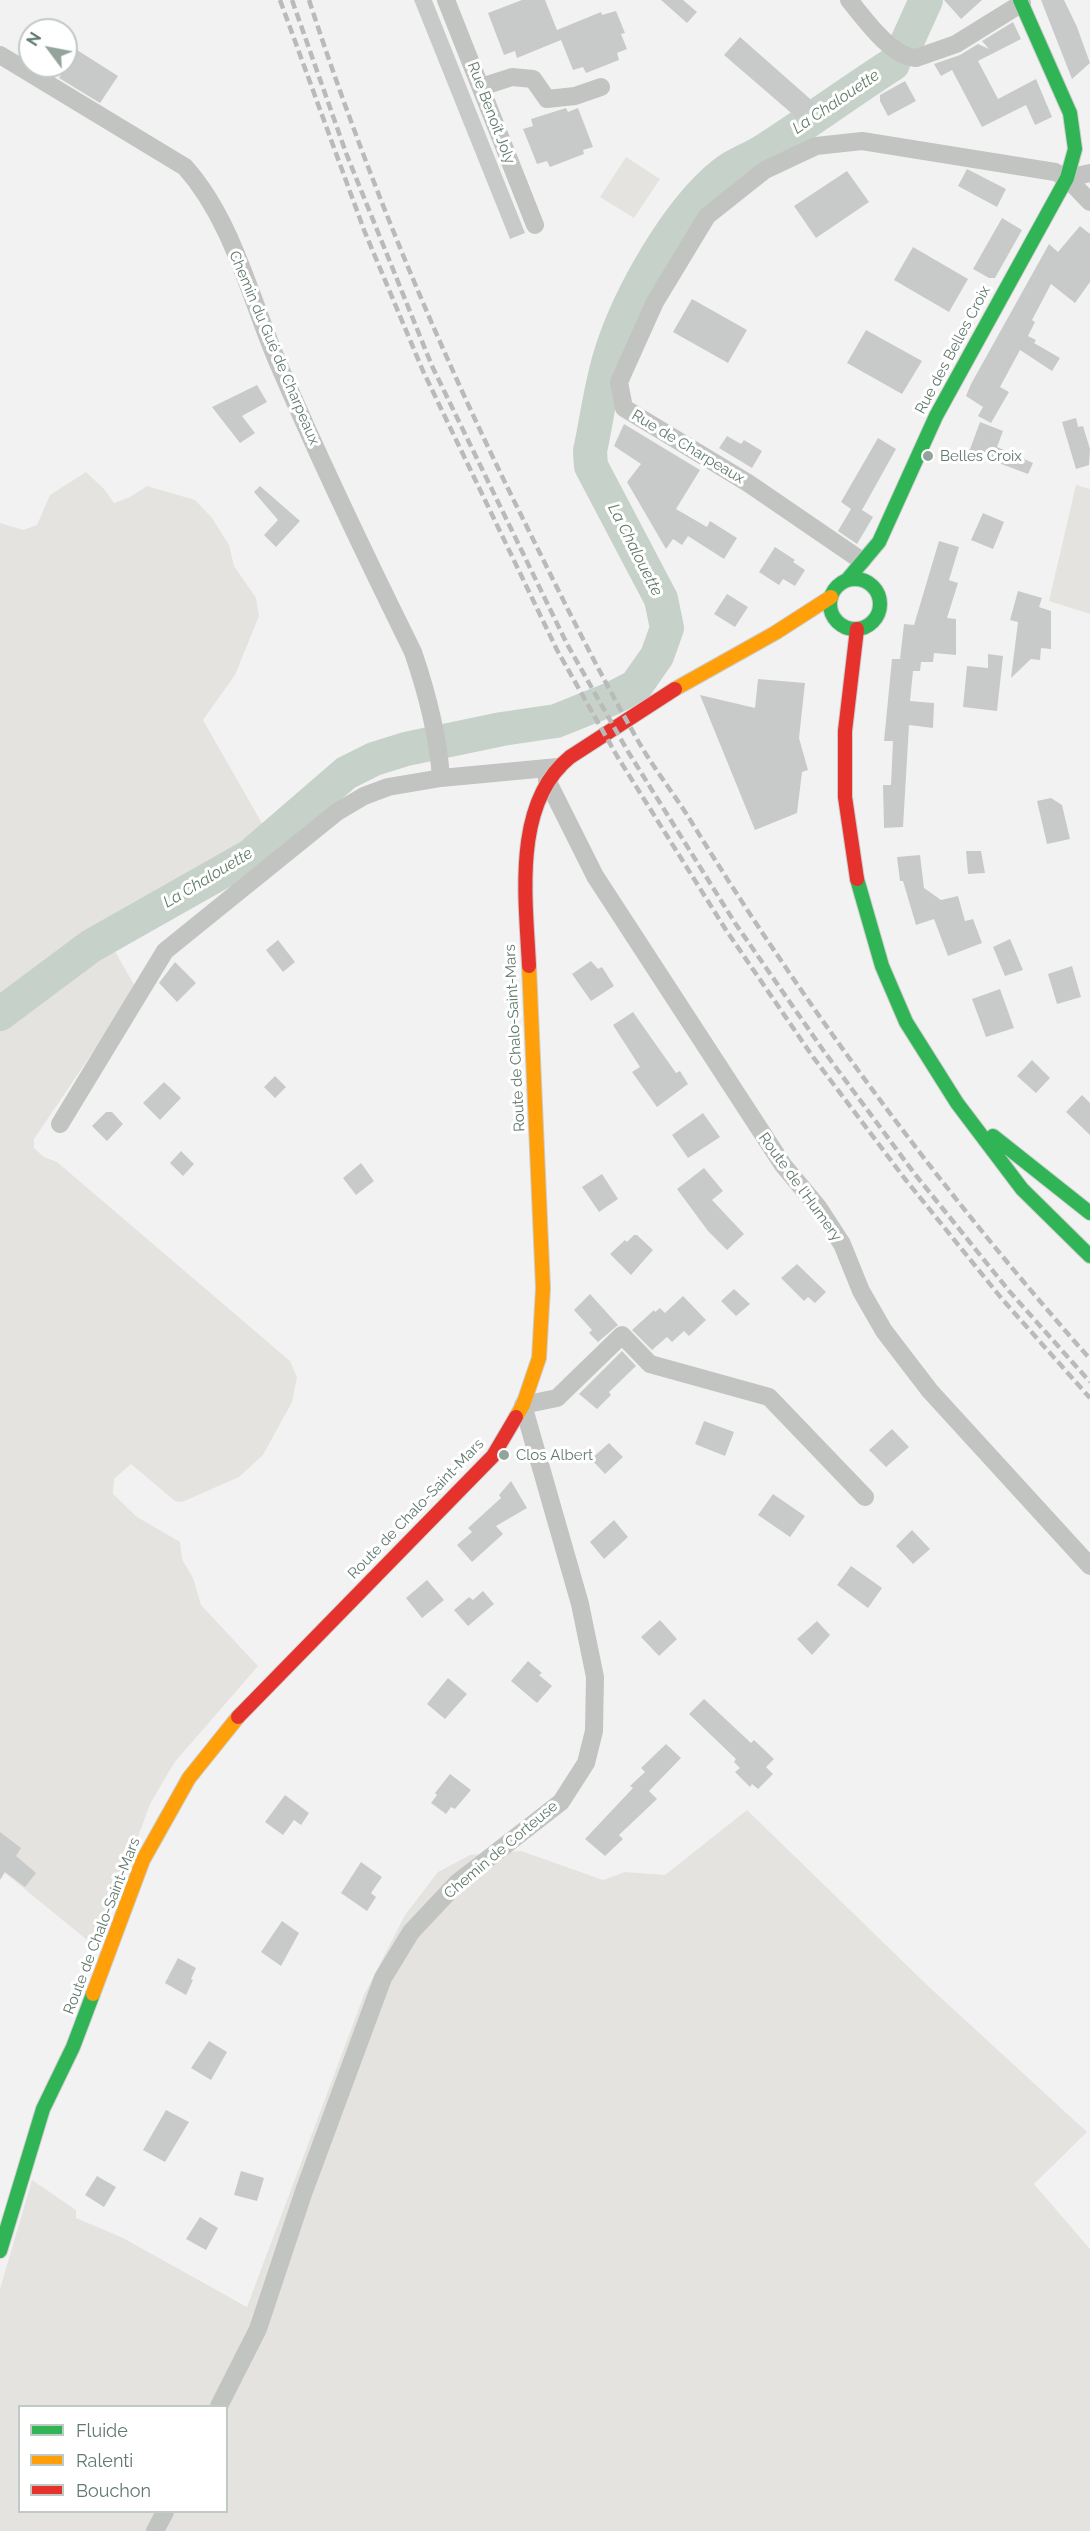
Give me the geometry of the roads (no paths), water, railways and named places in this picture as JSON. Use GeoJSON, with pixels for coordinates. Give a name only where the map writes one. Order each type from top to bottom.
{"type":"FeatureCollection","features":[{"type":"Feature","properties":{"kind":"main road","name":"Rue des Belles Croix"},"geometry":{"type":"LineString","coordinates":[[847,580],[872,572],[879,542],[936,416],[1067,178],[1075,149],[1070,113],[1022,1]]}},
{"type":"Feature","properties":{"kind":"main road"},"geometry":{"type":"LineString","coordinates":[[552,774],[677,688],[797,623],[831,597],[840,584],[847,580],[862,580],[872,572],[880,610],[871,623],[857,629],[842,625],[837,620],[832,613],[831,597]]}},
{"type":"Feature","properties":{"kind":"main road"},"geometry":{"type":"LineString","coordinates":[[797,623],[837,620]]}},
{"type":"Feature","properties":{"kind":"main road"},"geometry":{"type":"LineString","coordinates":[[857,629],[845,730],[845,797],[855,873],[882,966],[906,1022],[957,1103],[1022,1189],[1090,1256]]}},
{"type":"Feature","properties":{"kind":"main road","name":"Route de Chalo-Saint-Mars"},"geometry":{"type":"LineString","coordinates":[[0,2251],[43,2109],[73,2047],[142,1860],[189,1778],[225,1732],[269,1684],[493,1456],[523,1405],[539,1358],[543,1288],[525,885],[530,840],[538,804],[552,774]]}},
{"type":"Feature","properties":{"kind":"main road"},"geometry":{"type":"LineString","coordinates":[[971,1120],[1037,1169],[1090,1213]]}},
{"type":"Feature","properties":{"kind":"main road"},"geometry":{"type":"LineString","coordinates":[[1022,1189],[1037,1169]]}},
{"type":"Feature","properties":{"kind":"street","name":"Rue Benoît Joly"},"geometry":{"type":"LineString","coordinates":[[446,0],[535,225]]}},
{"type":"Feature","properties":{"kind":"street"},"geometry":{"type":"LineString","coordinates":[[849,0],[891,47],[909,58],[916,58],[956,44],[1022,1]]}},
{"type":"Feature","properties":{"kind":"street","name":"Chemin du Gué de Charpeaux"},"geometry":{"type":"LineString","coordinates":[[0,56],[185,167],[203,188],[222,222],[287,383],[412,652],[427,692],[439,753],[441,778]]}},
{"type":"Feature","properties":{"kind":"street"},"geometry":{"type":"LineString","coordinates":[[481,87],[512,77],[533,79],[547,99],[575,96],[601,87]]}},
{"type":"Feature","properties":{"kind":"street","name":"Rue de Charpeaux"},"geometry":{"type":"LineString","coordinates":[[872,572],[748,483],[624,408],[619,382],[655,302],[707,216],[765,170],[816,146],[862,141],[1054,172],[1067,178]]}},
{"type":"Feature","properties":{"kind":"street"},"geometry":{"type":"LineString","coordinates":[[1067,178],[1090,173]]}},
{"type":"Feature","properties":{"kind":"street"},"geometry":{"type":"LineString","coordinates":[[1067,178],[1090,202]]}},
{"type":"Feature","properties":{"kind":"street"},"geometry":{"type":"LineString","coordinates":[[60,1124],[165,951],[337,813],[364,796],[388,787],[441,778],[552,774]]}},
{"type":"Feature","properties":{"kind":"street","name":"Route de l'Humery"},"geometry":{"type":"LineString","coordinates":[[552,774],[595,876],[770,1146],[818,1207],[842,1244],[861,1291],[884,1331],[937,1399],[1090,1566]]}},
{"type":"Feature","properties":{"kind":"street"},"geometry":{"type":"LineString","coordinates":[[523,1405],[557,1398],[622,1335],[650,1364],[769,1397],[865,1497]]}},
{"type":"Feature","properties":{"kind":"street","name":"Chemin de Corteuse"},"geometry":{"type":"LineString","coordinates":[[220,2405],[258,2329],[304,2191],[383,1978],[411,1932],[458,1882],[561,1802],[586,1762],[594,1731],[595,1677],[580,1605],[523,1405]]}},
{"type":"Feature","properties":{"kind":"street"},"geometry":{"type":"LineString","coordinates":[[156,2531],[164,2513]]}},
{"type":"Feature","properties":{"kind":"waterway","name":"La Chalouette"},"geometry":{"type":"LineString","coordinates":[[907,42],[926,0]]}},
{"type":"Feature","properties":{"kind":"waterway","name":"La Chalouette"},"geometry":{"type":"LineString","coordinates":[[0,1014],[91,946],[250,856],[346,773],[374,759],[406,749],[502,729],[556,721],[611,699],[636,686],[657,656],[667,628],[661,599],[591,466],[590,451],[604,377],[619,330],[642,281],[672,231],[706,189],[729,169],[763,152],[893,64]]}},
{"type":"Feature","properties":{"kind":"railway"},"geometry":{"type":"LineString","coordinates":[[280,0],[364,230],[423,371],[557,650],[617,756],[726,930],[813,1057],[905,1179],[1002,1299],[1090,1398]]}},
{"type":"Feature","properties":{"kind":"railway"},"geometry":{"type":"LineString","coordinates":[[292,0],[346,153],[432,366],[567,644],[627,750],[735,923],[823,1050],[914,1173],[1010,1292],[1090,1382]]}},
{"type":"Feature","properties":{"kind":"railway"},"geometry":{"type":"LineString","coordinates":[[309,0],[381,201],[436,333],[540,554],[637,739],[780,960],[828,1029],[981,1230],[1090,1359]]}},
{"type":"Feature","properties":{"kind":"place","name":"Belles Croix"},"geometry":{"type":"Point","coordinates":[928,456]}},
{"type":"Feature","properties":{"kind":"place","name":"Clos Albert"},"geometry":{"type":"Point","coordinates":[504,1455]}}]}
